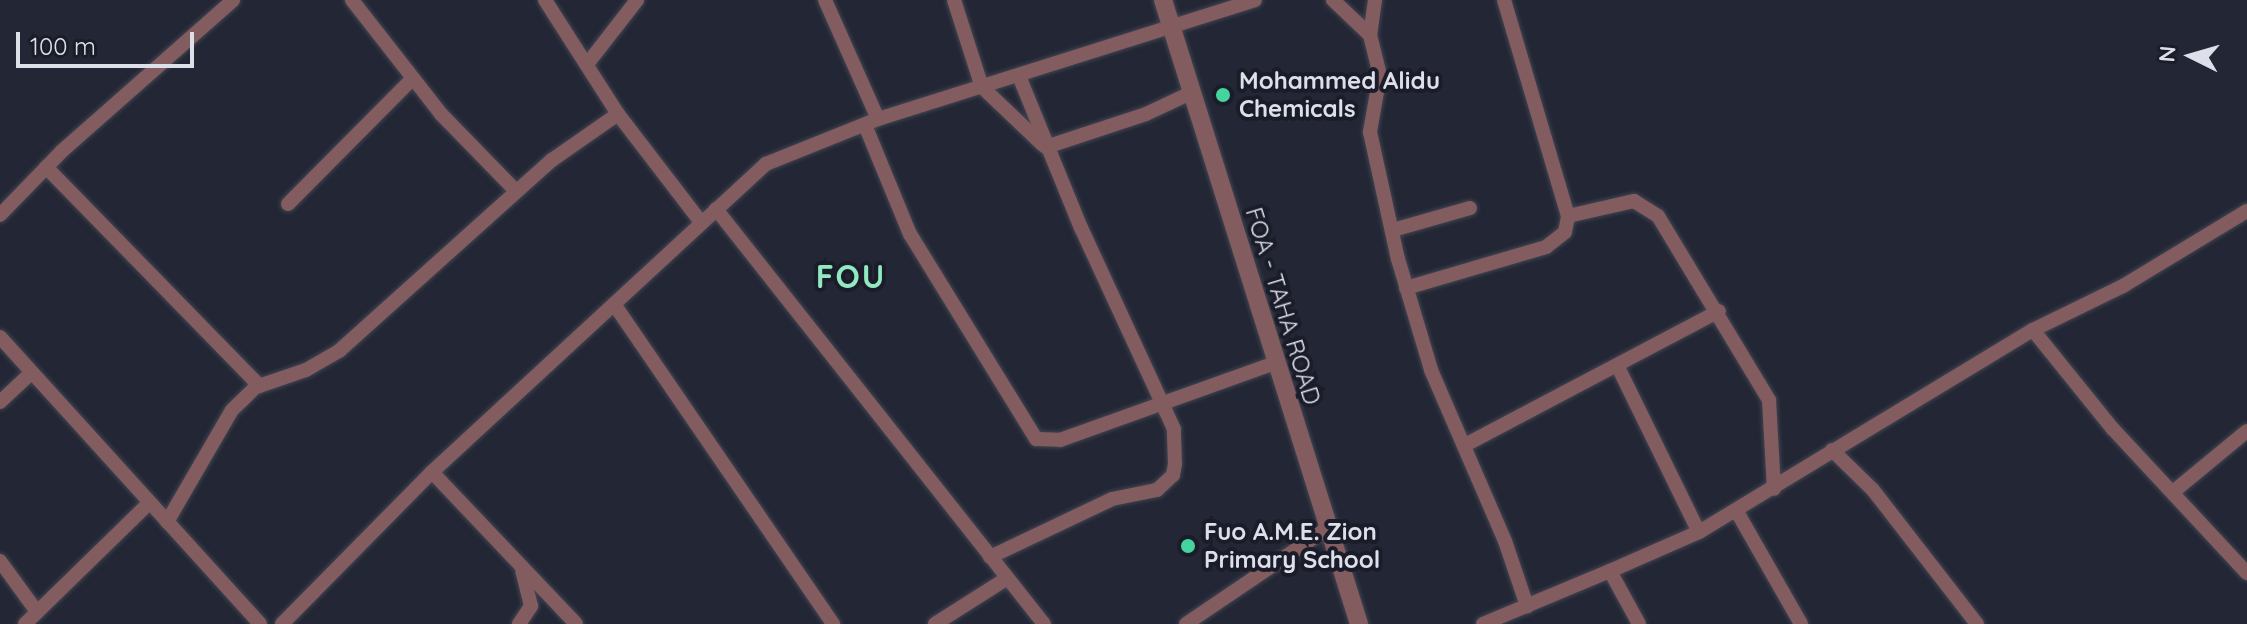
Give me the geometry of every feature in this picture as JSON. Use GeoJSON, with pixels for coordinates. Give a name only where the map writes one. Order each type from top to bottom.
{"type":"FeatureCollection","features":[{"type":"Feature","properties":{"kind":"street"},"geometry":{"type":"LineString","coordinates":[[0,215],[46,167],[233,0]]}},
{"type":"Feature","properties":{"kind":"street"},"geometry":{"type":"LineString","coordinates":[[352,0],[413,78],[516,191]]}},
{"type":"Feature","properties":{"kind":"street"},"geometry":{"type":"LineString","coordinates":[[545,0],[618,114],[701,222]]}},
{"type":"Feature","properties":{"kind":"street"},"geometry":{"type":"LineString","coordinates":[[588,63],[637,0]]}},
{"type":"Feature","properties":{"kind":"street"},"geometry":{"type":"LineString","coordinates":[[825,0],[910,234],[1036,439],[1060,440],[1275,363]]}},
{"type":"Feature","properties":{"kind":"street"},"geometry":{"type":"LineString","coordinates":[[954,0],[982,87],[1046,147]]}},
{"type":"Feature","properties":{"kind":"street","name":"FOA - TAHA ROAD"},"geometry":{"type":"LineString","coordinates":[[1163,0],[1359,624]]}},
{"type":"Feature","properties":{"kind":"street"},"geometry":{"type":"LineString","coordinates":[[282,624],[432,472],[766,164],[871,122],[1255,0]]}},
{"type":"Feature","properties":{"kind":"street"},"geometry":{"type":"LineString","coordinates":[[1333,0],[1370,35]]}},
{"type":"Feature","properties":{"kind":"street"},"geometry":{"type":"LineString","coordinates":[[1375,0],[1370,35],[1380,75],[1370,132],[1406,288],[1431,370],[1465,445],[1527,606]]}},
{"type":"Feature","properties":{"kind":"street"},"geometry":{"type":"LineString","coordinates":[[1406,288],[1546,247],[1565,232],[1568,216],[1504,0]]}},
{"type":"Feature","properties":{"kind":"street"},"geometry":{"type":"LineString","coordinates":[[990,557],[1112,499],[1166,484],[1173,475],[1174,429],[1159,404],[1046,147],[1019,76]]}},
{"type":"Feature","properties":{"kind":"street"},"geometry":{"type":"LineString","coordinates":[[288,204],[413,78]]}},
{"type":"Feature","properties":{"kind":"street"},"geometry":{"type":"LineString","coordinates":[[1046,147],[1146,114],[1193,92]]}},
{"type":"Feature","properties":{"kind":"street"},"geometry":{"type":"LineString","coordinates":[[167,522],[232,410],[260,386],[306,370],[340,350],[516,191],[618,114]]}},
{"type":"Feature","properties":{"kind":"street"},"geometry":{"type":"LineString","coordinates":[[46,167],[260,386]]}},
{"type":"Feature","properties":{"kind":"street"},"geometry":{"type":"LineString","coordinates":[[1568,216],[1634,201],[1645,206],[1667,229],[1719,311],[1769,400],[1774,489]]}},
{"type":"Feature","properties":{"kind":"street"},"geometry":{"type":"LineString","coordinates":[[1393,230],[1470,208]]}},
{"type":"Feature","properties":{"kind":"street"},"geometry":{"type":"LineString","coordinates":[[716,209],[1044,624]]}},
{"type":"Feature","properties":{"kind":"street"},"geometry":{"type":"LineString","coordinates":[[1483,624],[1699,532],[2033,330],[2123,286],[2247,211]]}},
{"type":"Feature","properties":{"kind":"street"},"geometry":{"type":"LineString","coordinates":[[614,304],[833,624]]}},
{"type":"Feature","properties":{"kind":"street"},"geometry":{"type":"LineString","coordinates":[[1465,445],[1618,367],[1719,311]]}},
{"type":"Feature","properties":{"kind":"street"},"geometry":{"type":"LineString","coordinates":[[2033,330],[2113,429],[2247,573]]}},
{"type":"Feature","properties":{"kind":"street"},"geometry":{"type":"LineString","coordinates":[[0,337],[260,624]]}},
{"type":"Feature","properties":{"kind":"street"},"geometry":{"type":"LineString","coordinates":[[1618,367],[1699,532]]}},
{"type":"Feature","properties":{"kind":"street"},"geometry":{"type":"LineString","coordinates":[[0,402],[31,373]]}},
{"type":"Feature","properties":{"kind":"street"},"geometry":{"type":"LineString","coordinates":[[2173,492],[2247,431]]}},
{"type":"Feature","properties":{"kind":"street"},"geometry":{"type":"LineString","coordinates":[[1832,450],[1873,490],[1977,624]]}},
{"type":"Feature","properties":{"kind":"street"},"geometry":{"type":"LineString","coordinates":[[432,472],[522,571],[576,624]]}},
{"type":"Feature","properties":{"kind":"street"},"geometry":{"type":"LineString","coordinates":[[25,624],[149,503]]}},
{"type":"Feature","properties":{"kind":"street"},"geometry":{"type":"LineString","coordinates":[[1736,510],[1801,624]]}},
{"type":"Feature","properties":{"kind":"street"},"geometry":{"type":"LineString","coordinates":[[1186,624],[1328,528]]}},
{"type":"Feature","properties":{"kind":"street"},"geometry":{"type":"LineString","coordinates":[[0,561],[37,612]]}},
{"type":"Feature","properties":{"kind":"street"},"geometry":{"type":"LineString","coordinates":[[519,624],[531,606],[522,571]]}},
{"type":"Feature","properties":{"kind":"street"},"geometry":{"type":"LineString","coordinates":[[1610,571],[1639,624]]}},
{"type":"Feature","properties":{"kind":"street"},"geometry":{"type":"LineString","coordinates":[[935,624],[1006,579]]}},
{"type":"Feature","properties":{"kind":"place","name":"Mohammed Alidu Chemicals"},"geometry":{"type":"Point","coordinates":[1223,95]}},
{"type":"Feature","properties":{"kind":"place","name":"Fuo A.M.E. Zion Primary School"},"geometry":{"type":"Point","coordinates":[1188,546]}},
{"type":"Feature","properties":{"kind":"district","name":"FOU"},"geometry":{"type":"Point","coordinates":[851,276]}}]}
